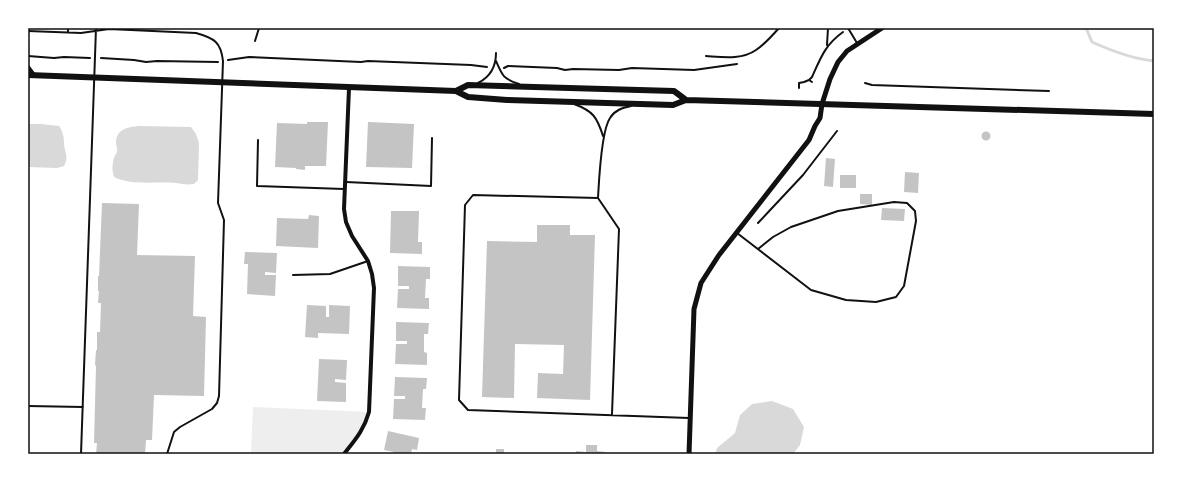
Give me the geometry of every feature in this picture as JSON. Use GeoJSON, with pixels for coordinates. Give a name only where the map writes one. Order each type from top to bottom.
{"type":"FeatureCollection","features":[{"type":"Feature","properties":{"kind":"main road"},"geometry":{"type":"LineString","coordinates":[[31,76],[222,81],[349,88],[456,91],[468,85],[674,91],[686,100]]}},
{"type":"Feature","properties":{"kind":"main road"},"geometry":{"type":"LineString","coordinates":[[456,91],[468,98],[641,104],[673,105],[686,100],[1154,114]]}},
{"type":"Feature","properties":{"kind":"street"},"geometry":{"type":"LineString","coordinates":[[689,454],[694,309],[701,283],[719,255],[809,140],[814,126],[820,118],[822,104],[830,79],[838,62],[847,51],[857,43],[882,28]]}},
{"type":"Feature","properties":{"kind":"street"},"geometry":{"type":"LineString","coordinates":[[28,67],[31,76]]}},
{"type":"Feature","properties":{"kind":"street"},"geometry":{"type":"LineString","coordinates":[[344,454],[361,432],[369,412],[374,288],[368,261],[352,236],[346,222],[344,208],[349,88]]}},
{"type":"Feature","properties":{"kind":"lane"},"geometry":{"type":"LineString","coordinates":[[160,32],[161,28]]}},
{"type":"Feature","properties":{"kind":"lane"},"geometry":{"type":"LineString","coordinates":[[255,42],[259,28]]}},
{"type":"Feature","properties":{"kind":"lane"},"geometry":{"type":"LineString","coordinates":[[706,56],[743,56],[755,51],[763,45],[779,28]]}},
{"type":"Feature","properties":{"kind":"lane"},"geometry":{"type":"LineString","coordinates":[[848,28],[857,43]]}},
{"type":"Feature","properties":{"kind":"lane"},"geometry":{"type":"LineString","coordinates":[[28,31],[81,33],[109,29],[196,33],[216,41],[222,50],[223,61],[218,203],[224,220],[219,396],[217,403],[212,409],[174,432],[167,454]]}},
{"type":"Feature","properties":{"kind":"lane"},"geometry":{"type":"LineString","coordinates":[[81,454],[93,78],[96,30]]}},
{"type":"Feature","properties":{"kind":"lane"},"geometry":{"type":"LineString","coordinates":[[496,53],[496,61],[500,71],[508,81],[529,87]]}},
{"type":"Feature","properties":{"kind":"lane"},"geometry":{"type":"LineString","coordinates":[[474,86],[482,82],[487,77],[496,61]]}},
{"type":"Feature","properties":{"kind":"lane"},"geometry":{"type":"LineString","coordinates":[[566,101],[592,113],[600,126],[604,137]]}},
{"type":"Feature","properties":{"kind":"lane"},"geometry":{"type":"LineString","coordinates":[[612,415],[619,229],[598,198],[604,137],[610,118],[621,108],[641,104]]}},
{"type":"Feature","properties":{"kind":"lane"},"geometry":{"type":"LineString","coordinates":[[345,182],[431,186],[432,138]]}},
{"type":"Feature","properties":{"kind":"lane"},"geometry":{"type":"LineString","coordinates":[[258,140],[257,186],[345,189]]}},
{"type":"Feature","properties":{"kind":"lane"},"geometry":{"type":"LineString","coordinates":[[598,198],[473,195],[465,205],[459,400],[468,410],[690,418]]}},
{"type":"Feature","properties":{"kind":"lane"},"geometry":{"type":"LineString","coordinates":[[736,233],[811,290],[846,300],[876,302],[896,297],[904,286],[916,221],[916,211],[907,204],[894,202],[838,211],[773,236],[758,249]]}},
{"type":"Feature","properties":{"kind":"lane"},"geometry":{"type":"LineString","coordinates":[[293,275],[330,274],[368,261]]}},
{"type":"Feature","properties":{"kind":"lane"},"geometry":{"type":"LineString","coordinates":[[28,406],[83,407]]}},
{"type":"Feature","properties":{"kind":"path"},"geometry":{"type":"LineString","coordinates":[[827,46],[828,28]]}},
{"type":"Feature","properties":{"kind":"path"},"geometry":{"type":"LineString","coordinates":[[799,88],[799,83],[809,80],[812,77],[827,46],[843,32]]}},
{"type":"Feature","properties":{"kind":"path"},"geometry":{"type":"LineString","coordinates":[[28,56],[54,58],[95,58],[146,62],[214,62],[249,57],[361,62],[471,64],[488,68]]}},
{"type":"Feature","properties":{"kind":"path"},"geometry":{"type":"LineString","coordinates":[[503,68],[508,66],[557,68],[565,70],[619,70],[632,68],[694,70],[737,64]]}},
{"type":"Feature","properties":{"kind":"path"},"geometry":{"type":"LineString","coordinates":[[865,83],[872,85],[1049,91]]}},
{"type":"Feature","properties":{"kind":"path"},"geometry":{"type":"LineString","coordinates":[[758,223],[803,175],[837,131]]}},
{"type":"Feature","properties":{"kind":"shaded area"},"geometry":{"type":"Polygon","coordinates":[[[28,124],[59,126],[63,135],[66,155],[64,166],[57,168],[28,167],[28,124]]]}},
{"type":"Feature","properties":{"kind":"shaded area"},"geometry":{"type":"Polygon","coordinates":[[[139,126],[191,127],[196,134],[199,143],[198,180],[194,184],[187,184],[137,182],[121,180],[114,177],[113,165],[117,151],[116,143],[118,135],[127,128],[139,126]]]}},
{"type":"Feature","properties":{"kind":"shaded area"},"geometry":{"type":"Polygon","coordinates":[[[772,401],[793,409],[804,427],[800,445],[793,454],[715,454],[717,448],[735,433],[740,415],[752,404],[772,401]]]}},
{"type":"Feature","properties":{"kind":"shaded area"},"geometry":{"type":"Polygon","coordinates":[[[253,407],[369,412],[366,422],[344,454],[251,454],[253,407]]]}},
{"type":"Feature","properties":{"kind":"building"},"geometry":{"type":"Polygon","coordinates":[[[307,122],[328,122],[326,166],[305,166],[305,170],[275,167],[277,123],[307,124],[307,122]]]}},
{"type":"Feature","properties":{"kind":"building"},"geometry":{"type":"Polygon","coordinates":[[[368,122],[414,124],[412,168],[366,167],[368,122]]]}},
{"type":"Feature","properties":{"kind":"building"},"geometry":{"type":"Polygon","coordinates":[[[984,132],[988,132],[990,136],[988,140],[984,140],[982,138],[982,134],[984,132]]]}},
{"type":"Feature","properties":{"kind":"building"},"geometry":{"type":"Polygon","coordinates":[[[826,158],[835,159],[833,187],[824,186],[826,158]]]}},
{"type":"Feature","properties":{"kind":"building"},"geometry":{"type":"Polygon","coordinates":[[[905,172],[919,173],[918,193],[904,192],[905,172]]]}},
{"type":"Feature","properties":{"kind":"building"},"geometry":{"type":"Polygon","coordinates":[[[840,175],[856,175],[856,188],[840,188],[840,175]]]}},
{"type":"Feature","properties":{"kind":"building"},"geometry":{"type":"Polygon","coordinates":[[[860,194],[872,194],[872,205],[860,204],[860,194]]]}},
{"type":"Feature","properties":{"kind":"building"},"geometry":{"type":"Polygon","coordinates":[[[102,203],[139,204],[137,255],[195,256],[193,316],[206,317],[204,396],[154,395],[152,440],[146,440],[145,454],[96,454],[97,443],[94,443],[95,365],[97,332],[100,332],[101,303],[98,303],[98,276],[102,203]]]}},
{"type":"Feature","properties":{"kind":"building"},"geometry":{"type":"Polygon","coordinates":[[[882,208],[905,209],[904,221],[881,220],[882,208]]]}},
{"type":"Feature","properties":{"kind":"building"},"geometry":{"type":"Polygon","coordinates":[[[391,211],[419,211],[418,242],[422,242],[422,254],[390,253],[391,211]]]}},
{"type":"Feature","properties":{"kind":"building"},"geometry":{"type":"Polygon","coordinates":[[[309,215],[319,216],[318,248],[276,246],[277,218],[308,219],[309,215]]]}},
{"type":"Feature","properties":{"kind":"building"},"geometry":{"type":"Polygon","coordinates":[[[537,225],[570,225],[570,235],[595,235],[590,400],[537,398],[538,373],[563,374],[564,345],[515,344],[514,398],[482,397],[487,241],[537,242],[537,225]]]}},
{"type":"Feature","properties":{"kind":"building"},"geometry":{"type":"Polygon","coordinates":[[[245,252],[277,253],[276,273],[265,272],[265,275],[276,275],[275,296],[247,294],[248,264],[244,264],[245,252]]]}},
{"type":"Feature","properties":{"kind":"building"},"geometry":{"type":"Polygon","coordinates":[[[398,266],[430,267],[430,279],[426,279],[425,298],[429,298],[429,309],[397,308],[398,289],[409,289],[409,286],[398,286],[398,266]]]}},
{"type":"Feature","properties":{"kind":"building"},"geometry":{"type":"Polygon","coordinates":[[[307,305],[326,306],[326,317],[329,317],[329,305],[350,306],[349,334],[318,333],[318,338],[305,337],[307,305]]]}},
{"type":"Feature","properties":{"kind":"building"},"geometry":{"type":"Polygon","coordinates":[[[396,322],[429,323],[428,334],[424,334],[424,352],[427,353],[427,365],[395,364],[396,344],[407,344],[407,341],[396,341],[396,322]]]}},
{"type":"Feature","properties":{"kind":"building"},"geometry":{"type":"Polygon","coordinates":[[[319,359],[347,360],[346,380],[335,379],[335,382],[346,383],[346,402],[317,401],[319,359]]]}},
{"type":"Feature","properties":{"kind":"building"},"geometry":{"type":"Polygon","coordinates":[[[395,377],[427,378],[426,389],[423,389],[422,408],[426,408],[425,420],[393,419],[394,399],[405,399],[405,396],[394,396],[395,377]]]}},
{"type":"Feature","properties":{"kind":"building"},"geometry":{"type":"Polygon","coordinates":[[[388,431],[419,438],[417,450],[412,449],[411,454],[393,454],[394,452],[384,450],[388,431]]]}},
{"type":"Feature","properties":{"kind":"building"},"geometry":{"type":"Polygon","coordinates":[[[586,445],[597,445],[597,451],[606,452],[606,454],[576,454],[576,451],[586,452],[586,445]]]}},
{"type":"Feature","properties":{"kind":"building"},"geometry":{"type":"Polygon","coordinates":[[[496,449],[504,449],[504,454],[496,454],[496,449]]]}},
{"type":"Feature","properties":{"kind":"waterway"},"geometry":{"type":"LineString","coordinates":[[1086,28],[1092,42],[1122,54],[1154,61]]}}]}
